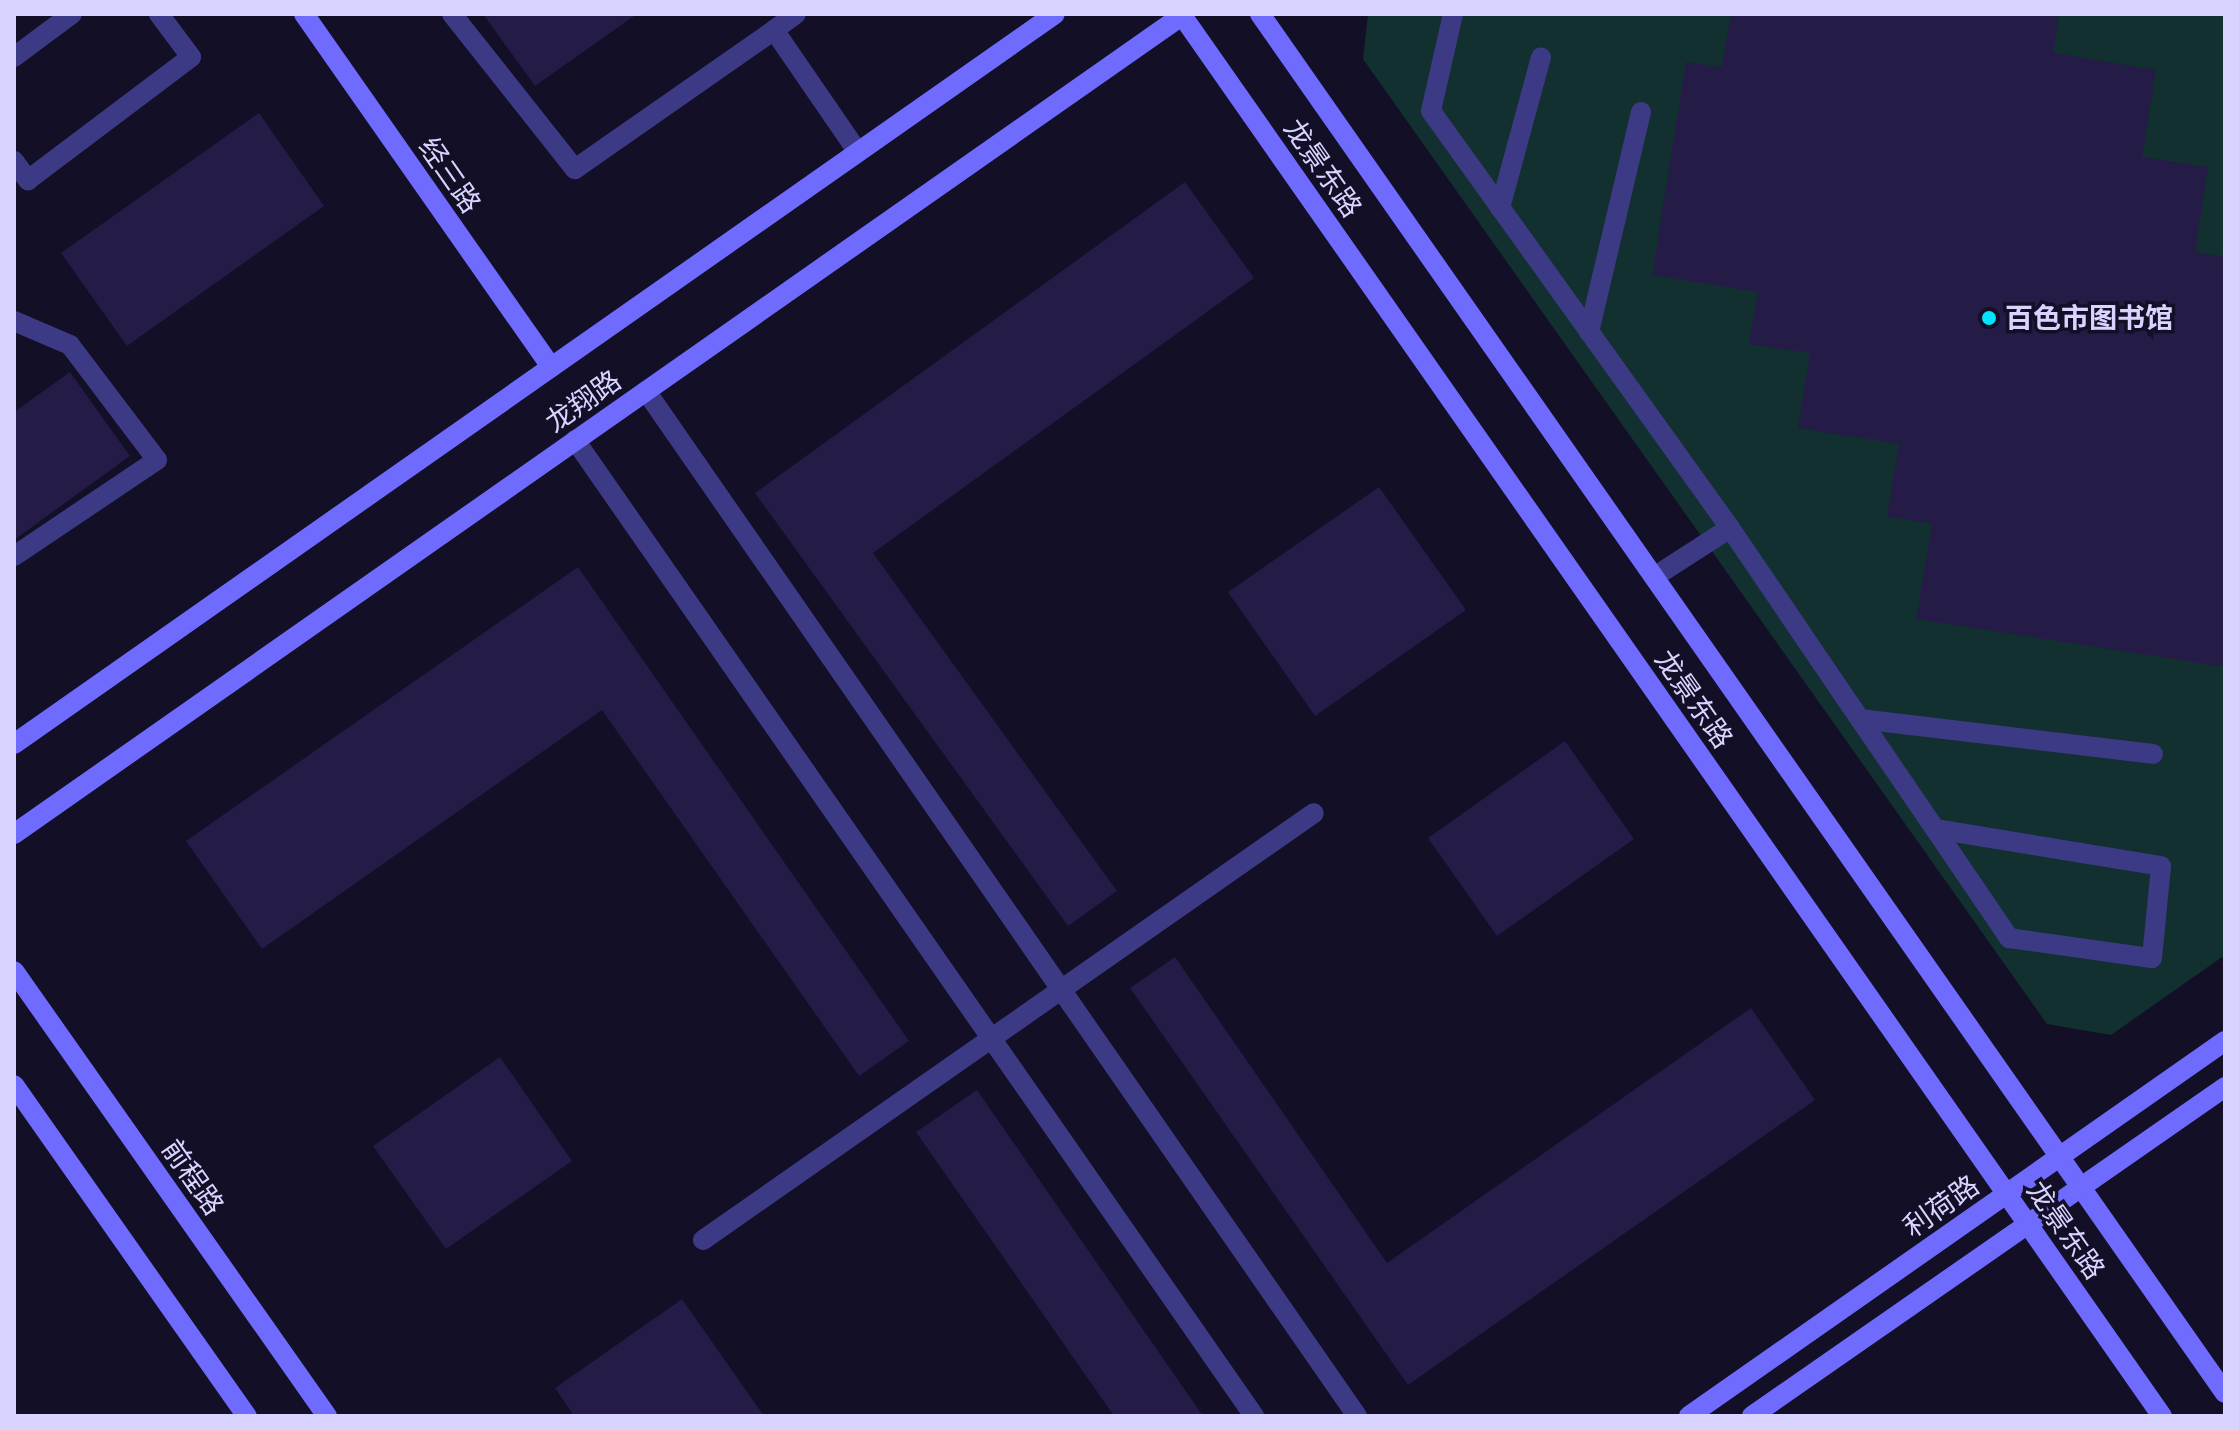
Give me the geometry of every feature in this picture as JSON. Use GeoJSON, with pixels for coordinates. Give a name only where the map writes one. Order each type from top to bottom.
{"type":"FeatureCollection","features":[{"type":"Feature","properties":{"kind":"main road","name":"经三路"},"geometry":{"type":"LineString","coordinates":[[304,14],[551,367]]}},
{"type":"Feature","properties":{"kind":"main road","name":"龙翔路"},"geometry":{"type":"LineString","coordinates":[[14,744],[1055,14]]}},
{"type":"Feature","properties":{"kind":"main road","name":"龙景东路"},"geometry":{"type":"LineString","coordinates":[[1260,14],[2225,1393]]}},
{"type":"Feature","properties":{"kind":"main road","name":"龙翔路"},"geometry":{"type":"LineString","coordinates":[[14,834],[1182,15]]}},
{"type":"Feature","properties":{"kind":"main road","name":"龙景东路"},"geometry":{"type":"LineString","coordinates":[[1182,15],[2162,1416]]}},
{"type":"Feature","properties":{"kind":"main road","name":"前程路"},"geometry":{"type":"LineString","coordinates":[[14,971],[327,1416]]}},
{"type":"Feature","properties":{"kind":"main road","name":"利荷路"},"geometry":{"type":"LineString","coordinates":[[1689,1416],[2225,1041]]}},
{"type":"Feature","properties":{"kind":"main road"},"geometry":{"type":"LineString","coordinates":[[14,1085],[247,1416]]}},
{"type":"Feature","properties":{"kind":"main road"},"geometry":{"type":"LineString","coordinates":[[1752,1416],[2225,1087]]}},
{"type":"Feature","properties":{"kind":"lane"},"geometry":{"type":"LineString","coordinates":[[14,57],[72,14]]}},
{"type":"Feature","properties":{"kind":"lane"},"geometry":{"type":"LineString","coordinates":[[14,161],[28,180],[191,57],[159,14]]}},
{"type":"Feature","properties":{"kind":"lane"},"geometry":{"type":"LineString","coordinates":[[452,14],[575,169],[796,14]]}},
{"type":"Feature","properties":{"kind":"lane"},"geometry":{"type":"LineString","coordinates":[[1453,14],[1431,111],[1730,528],[2009,938],[2152,958],[2161,866],[1935,829]]}},
{"type":"Feature","properties":{"kind":"lane"},"geometry":{"type":"LineString","coordinates":[[774,30],[858,152]]}},
{"type":"Feature","properties":{"kind":"lane"},"geometry":{"type":"LineString","coordinates":[[1500,208],[1541,57]]}},
{"type":"Feature","properties":{"kind":"lane"},"geometry":{"type":"LineString","coordinates":[[1589,332],[1641,112]]}},
{"type":"Feature","properties":{"kind":"lane"},"geometry":{"type":"LineString","coordinates":[[14,321],[70,345],[157,460],[14,556]]}},
{"type":"Feature","properties":{"kind":"lane"},"geometry":{"type":"LineString","coordinates":[[646,391],[1357,1416]]}},
{"type":"Feature","properties":{"kind":"lane"},"geometry":{"type":"LineString","coordinates":[[575,440],[1254,1416]]}},
{"type":"Feature","properties":{"kind":"lane"},"geometry":{"type":"LineString","coordinates":[[1654,577],[1730,528]]}},
{"type":"Feature","properties":{"kind":"lane"},"geometry":{"type":"LineString","coordinates":[[1860,719],[2153,754]]}},
{"type":"Feature","properties":{"kind":"lane"},"geometry":{"type":"LineString","coordinates":[[703,1240],[1314,813]]}},
{"type":"Feature","properties":{"kind":"green space"},"geometry":{"type":"Polygon","coordinates":[[[1368,14],[2225,14],[2225,955],[2111,1035],[2047,1024],[1363,59],[1368,14]]]}},
{"type":"Feature","properties":{"kind":"building"},"geometry":{"type":"Polygon","coordinates":[[[483,14],[637,14],[535,86],[483,14]]]}},
{"type":"Feature","properties":{"kind":"building","name":"百色市图书馆"},"geometry":{"type":"Polygon","coordinates":[[[1731,14],[2059,14],[2053,53],[2156,70],[2142,157],[2208,167],[2195,252],[2225,257],[2225,667],[1916,619],[1932,523],[1887,517],[1899,444],[1798,428],[1810,353],[1749,344],[1758,292],[1652,275],[1686,62],[1722,67],[1731,14]]]}},
{"type":"Feature","properties":{"kind":"building"},"geometry":{"type":"Polygon","coordinates":[[[259,113],[324,206],[127,346],[61,253],[259,113]]]}},
{"type":"Feature","properties":{"kind":"building"},"geometry":{"type":"Polygon","coordinates":[[[1185,182],[1254,278],[873,553],[1117,891],[1068,926],[755,493],[1185,182]]]}},
{"type":"Feature","properties":{"kind":"building"},"geometry":{"type":"Polygon","coordinates":[[[70,372],[130,456],[14,540],[14,412],[70,372]]]}},
{"type":"Feature","properties":{"kind":"building"},"geometry":{"type":"Polygon","coordinates":[[[1379,487],[1466,610],[1315,716],[1228,592],[1379,487]]]}},
{"type":"Feature","properties":{"kind":"building"},"geometry":{"type":"Polygon","coordinates":[[[578,567],[909,1041],[859,1076],[602,710],[262,949],[186,841],[578,567]]]}},
{"type":"Feature","properties":{"kind":"building"},"geometry":{"type":"Polygon","coordinates":[[[1565,741],[1634,839],[1497,936],[1428,838],[1565,741]]]}},
{"type":"Feature","properties":{"kind":"building"},"geometry":{"type":"Polygon","coordinates":[[[1175,957],[1387,1263],[1751,1008],[1815,1100],[1408,1385],[1130,988],[1175,957]]]}},
{"type":"Feature","properties":{"kind":"building"},"geometry":{"type":"Polygon","coordinates":[[[500,1057],[572,1161],[446,1249],[373,1146],[500,1057]]]}},
{"type":"Feature","properties":{"kind":"building"},"geometry":{"type":"Polygon","coordinates":[[[977,1090],[1203,1416],[1114,1416],[916,1132],[977,1090]]]}},
{"type":"Feature","properties":{"kind":"building"},"geometry":{"type":"Polygon","coordinates":[[[682,1299],[764,1416],[574,1416],[555,1388],[682,1299]]]}},
{"type":"Feature","properties":{"kind":"place","name":"百色市图书馆"},"geometry":{"type":"Point","coordinates":[1989,318]}}]}
